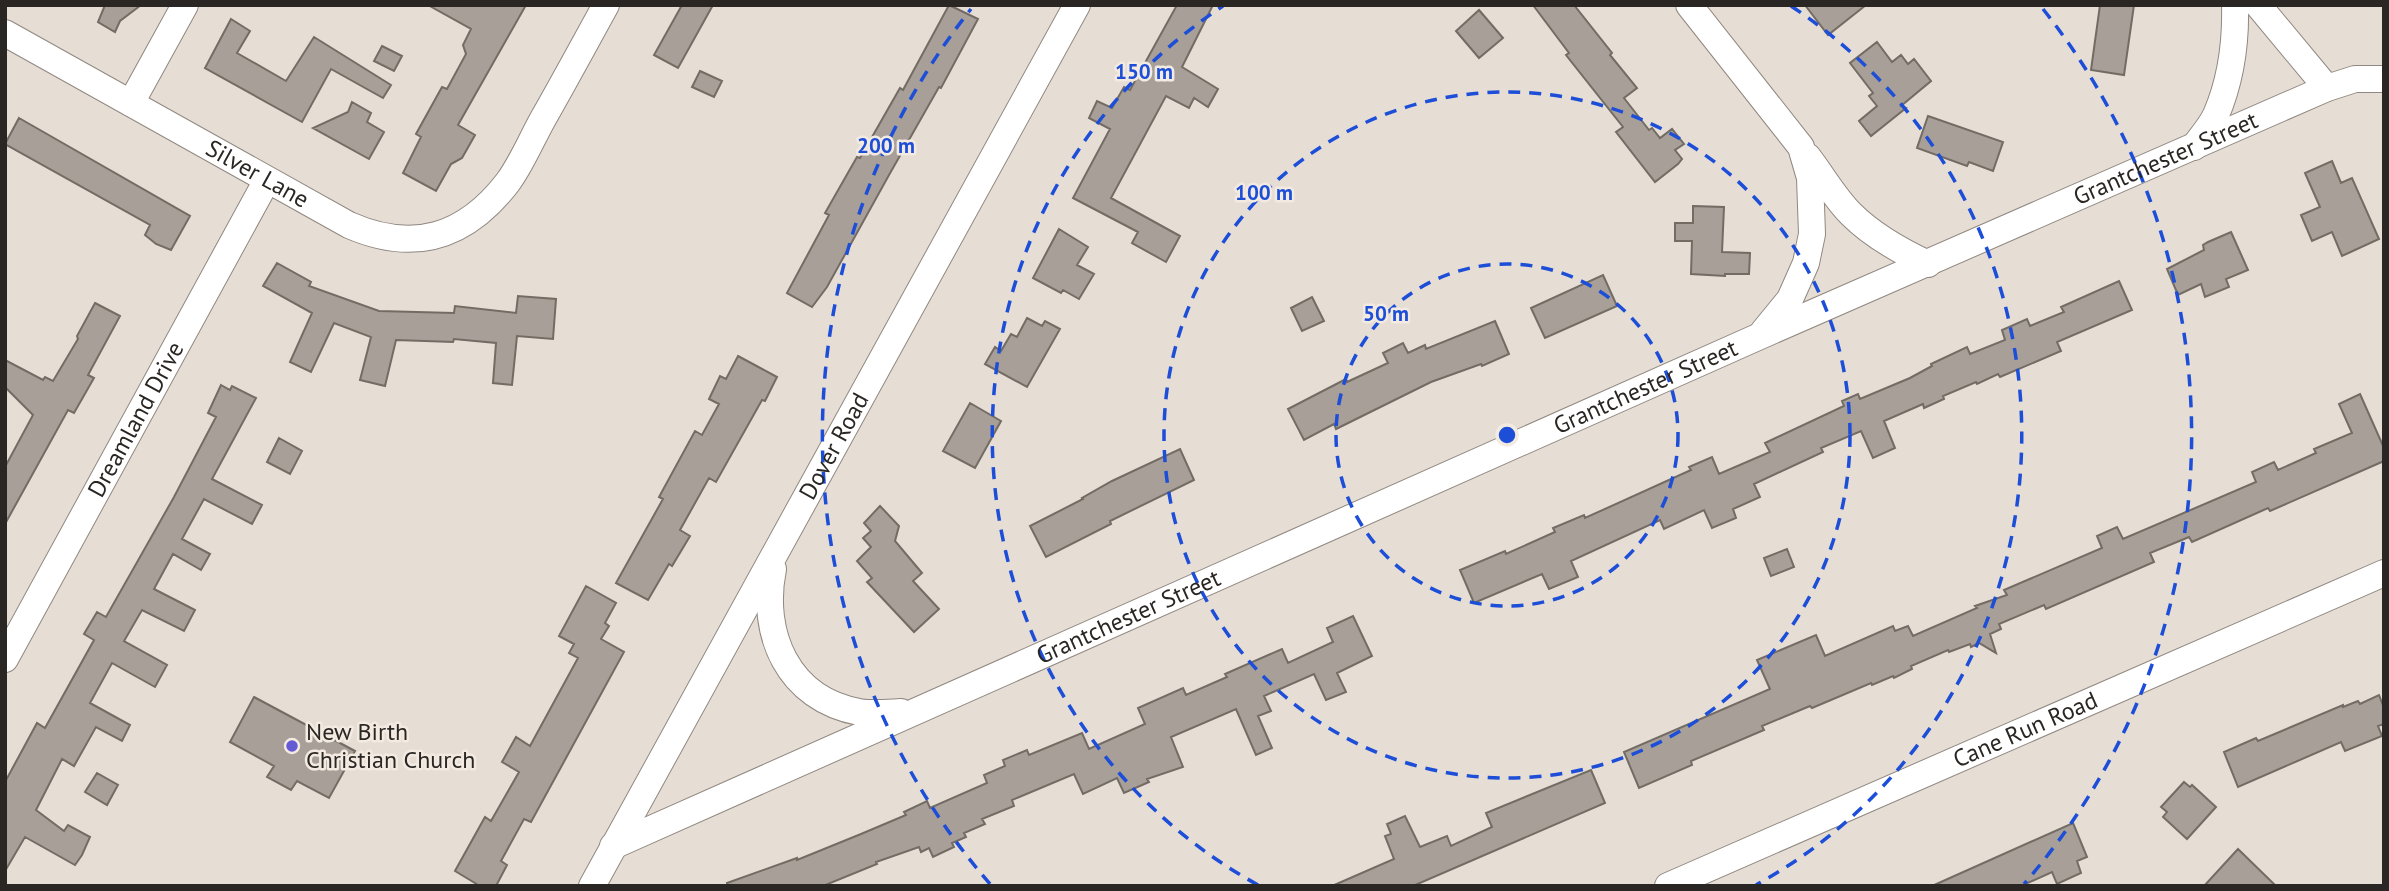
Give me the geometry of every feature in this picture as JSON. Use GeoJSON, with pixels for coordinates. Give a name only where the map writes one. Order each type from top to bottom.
{"type":"FeatureCollection","features":[{"type":"Feature","properties":{"kind":"street"},"geometry":{"type":"LineString","coordinates":[[131,103],[185,5]]}},
{"type":"Feature","properties":{"kind":"street","name":"Silver Lane"},"geometry":{"type":"LineString","coordinates":[[5,33],[349,225],[394,239],[422,239],[453,230],[481,212],[509,181],[606,5]]}},
{"type":"Feature","properties":{"kind":"street","name":"Dover Road"},"geometry":{"type":"LineString","coordinates":[[592,886],[1077,5]]}},
{"type":"Feature","properties":{"kind":"street"},"geometry":{"type":"LineString","coordinates":[[1689,5],[1848,211],[1863,226],[1896,249],[1928,264]]}},
{"type":"Feature","properties":{"kind":"street"},"geometry":{"type":"LineString","coordinates":[[2193,148],[2215,117],[2225,88],[2233,57],[2235,5]]}},
{"type":"Feature","properties":{"kind":"street"},"geometry":{"type":"LineString","coordinates":[[2258,5],[2327,88]]}},
{"type":"Feature","properties":{"kind":"street","name":"Grantchester Street"},"geometry":{"type":"LineString","coordinates":[[613,846],[1760,336],[2327,88],[2356,79],[2384,79]]}},
{"type":"Feature","properties":{"kind":"street"},"geometry":{"type":"LineString","coordinates":[[1760,336],[1790,299],[1805,263],[1812,234],[1810,178],[1801,147]]}},
{"type":"Feature","properties":{"kind":"street","name":"Dreamland Drive"},"geometry":{"type":"LineString","coordinates":[[5,659],[267,180]]}},
{"type":"Feature","properties":{"kind":"street","name":"Grantchester Street"},"geometry":{"type":"LineString","coordinates":[[777,550],[768,603],[770,623],[788,667],[807,688],[829,703],[858,712],[913,711]]}},
{"type":"Feature","properties":{"kind":"street","name":"Cane Run Road"},"geometry":{"type":"LineString","coordinates":[[1668,886],[2384,573]]}},
{"type":"Feature","properties":{"kind":"building"},"geometry":{"type":"Polygon","coordinates":[[[105,5],[141,5],[120,21],[115,32],[98,22],[105,5]]]}},
{"type":"Feature","properties":{"kind":"building"},"geometry":{"type":"Polygon","coordinates":[[[428,5],[526,5],[458,125],[475,135],[462,158],[451,164],[436,191],[403,173],[421,137],[416,134],[442,87],[447,89],[466,54],[463,45],[471,29],[428,5]]]}},
{"type":"Feature","properties":{"kind":"building"},"geometry":{"type":"Polygon","coordinates":[[[682,5],[713,5],[678,68],[654,55],[682,5]]]}},
{"type":"Feature","properties":{"kind":"building"},"geometry":{"type":"Polygon","coordinates":[[[949,5],[978,19],[827,287],[812,307],[787,293],[829,215],[825,213],[900,88],[903,90],[949,5]]]}},
{"type":"Feature","properties":{"kind":"building"},"geometry":{"type":"Polygon","coordinates":[[[1177,5],[1213,5],[1182,67],[1218,89],[1208,107],[1194,98],[1189,108],[1166,96],[1111,198],[1180,236],[1166,262],[1132,243],[1138,232],[1073,198],[1110,129],[1089,118],[1097,101],[1112,108],[1124,87],[1130,90],[1177,5]]]}},
{"type":"Feature","properties":{"kind":"building"},"geometry":{"type":"Polygon","coordinates":[[[1533,5],[1574,5],[1637,88],[1624,98],[1649,130],[1652,128],[1660,138],[1672,129],[1684,144],[1675,150],[1682,159],[1678,164],[1655,182],[1616,132],[1623,127],[1566,55],[1569,53],[1533,5]]]}},
{"type":"Feature","properties":{"kind":"building"},"geometry":{"type":"Polygon","coordinates":[[[1805,5],[1866,5],[1828,35],[1805,5]]]}},
{"type":"Feature","properties":{"kind":"building"},"geometry":{"type":"Polygon","coordinates":[[[2100,5],[2134,5],[2124,75],[2091,70],[2100,5]]]}},
{"type":"Feature","properties":{"kind":"building"},"geometry":{"type":"Polygon","coordinates":[[[1479,10],[1503,38],[1479,58],[1456,31],[1479,10]]]}},
{"type":"Feature","properties":{"kind":"building"},"geometry":{"type":"Polygon","coordinates":[[[231,19],[250,31],[237,53],[286,81],[314,37],[391,85],[383,98],[331,69],[302,122],[205,68],[231,19]]]}},
{"type":"Feature","properties":{"kind":"building"},"geometry":{"type":"Polygon","coordinates":[[[1877,42],[1892,62],[1901,55],[1908,64],[1914,59],[1931,81],[1901,106],[1906,108],[1871,136],[1859,121],[1877,106],[1869,96],[1873,93],[1850,63],[1877,42]]]}},
{"type":"Feature","properties":{"kind":"building"},"geometry":{"type":"Polygon","coordinates":[[[382,46],[402,56],[394,71],[374,61],[382,46]]]}},
{"type":"Feature","properties":{"kind":"building"},"geometry":{"type":"Polygon","coordinates":[[[700,71],[722,81],[714,97],[692,87],[700,71]]]}},
{"type":"Feature","properties":{"kind":"building"},"geometry":{"type":"Polygon","coordinates":[[[352,102],[371,113],[367,122],[384,132],[369,159],[313,128],[348,112],[352,102]]]}},
{"type":"Feature","properties":{"kind":"building"},"geometry":{"type":"Polygon","coordinates":[[[1928,116],[2003,142],[1993,171],[1969,162],[1967,166],[1917,148],[1928,116]]]}},
{"type":"Feature","properties":{"kind":"building"},"geometry":{"type":"Polygon","coordinates":[[[19,118],[190,216],[171,250],[156,244],[145,235],[150,225],[5,144],[19,118]]]}},
{"type":"Feature","properties":{"kind":"building"},"geometry":{"type":"Polygon","coordinates":[[[2332,161],[2341,183],[2352,178],[2379,239],[2342,256],[2332,232],[2312,241],[2301,215],[2320,207],[2305,173],[2332,161]]]}},
{"type":"Feature","properties":{"kind":"building"},"geometry":{"type":"Polygon","coordinates":[[[1693,206],[1724,207],[1722,252],[1750,253],[1749,274],[1691,274],[1692,241],[1675,241],[1675,223],[1693,223],[1693,206]]]}},
{"type":"Feature","properties":{"kind":"building"},"geometry":{"type":"Polygon","coordinates":[[[1059,229],[1088,247],[1077,265],[1094,274],[1079,299],[1033,278],[1059,229]]]}},
{"type":"Feature","properties":{"kind":"building"},"geometry":{"type":"Polygon","coordinates":[[[2231,232],[2248,270],[2226,279],[2229,287],[2205,297],[2201,284],[2178,295],[2167,269],[2204,250],[2203,245],[2208,242],[2231,232]]]}},
{"type":"Feature","properties":{"kind":"building"},"geometry":{"type":"Polygon","coordinates":[[[277,263],[311,282],[309,286],[379,311],[454,313],[455,306],[516,313],[518,296],[556,299],[553,339],[517,336],[512,385],[493,383],[496,343],[454,339],[453,342],[396,340],[385,386],[360,380],[371,337],[334,323],[311,372],[290,362],[312,313],[263,286],[277,263]]]}},
{"type":"Feature","properties":{"kind":"building"},"geometry":{"type":"Polygon","coordinates":[[[1603,275],[1617,306],[1545,338],[1531,308],[1603,275]]]}},
{"type":"Feature","properties":{"kind":"building"},"geometry":{"type":"Polygon","coordinates":[[[2119,281],[2132,310],[2057,342],[2061,351],[2000,377],[1998,374],[1977,384],[1976,382],[1943,396],[1944,399],[1924,408],[1923,404],[1884,421],[1895,448],[1873,458],[1861,431],[1821,448],[1823,452],[1754,484],[1760,497],[1733,509],[1736,518],[1712,528],[1704,510],[1664,529],[1660,520],[1571,561],[1578,577],[1549,589],[1542,574],[1474,603],[1460,570],[1505,551],[1506,554],[1555,532],[1553,528],[1584,515],[1585,518],[1691,470],[1689,467],[1712,457],[1719,474],[1770,452],[1765,443],[1844,406],[1842,401],[1858,394],[1860,399],[1910,378],[1932,366],[1931,364],[1967,347],[1970,354],[2005,340],[2002,330],[2027,319],[2030,326],[2064,312],[2061,307],[2119,281]]]}},
{"type":"Feature","properties":{"kind":"building"},"geometry":{"type":"Polygon","coordinates":[[[1312,297],[1324,321],[1302,331],[1291,308],[1312,297]]]}},
{"type":"Feature","properties":{"kind":"building"},"geometry":{"type":"Polygon","coordinates":[[[95,303],[120,316],[88,375],[94,378],[74,413],[68,410],[5,524],[5,467],[33,415],[5,387],[5,360],[43,380],[45,377],[53,381],[95,303]]]}},
{"type":"Feature","properties":{"kind":"building"},"geometry":{"type":"Polygon","coordinates":[[[1027,318],[1042,326],[1045,321],[1060,329],[1027,387],[985,364],[995,347],[1001,351],[1011,334],[1017,337],[1027,318]]]}},
{"type":"Feature","properties":{"kind":"building"},"geometry":{"type":"Polygon","coordinates":[[[1495,321],[1509,354],[1482,366],[1481,364],[1431,382],[1336,429],[1334,424],[1304,440],[1288,409],[1346,379],[1347,382],[1388,363],[1383,353],[1403,343],[1408,353],[1425,345],[1426,349],[1495,321]]]}},
{"type":"Feature","properties":{"kind":"building"},"geometry":{"type":"Polygon","coordinates":[[[738,356],[777,377],[716,482],[709,478],[680,530],[690,536],[672,566],[669,564],[648,600],[616,583],[663,499],[659,497],[695,431],[702,435],[719,404],[709,399],[720,376],[726,379],[738,356]]]}},
{"type":"Feature","properties":{"kind":"building"},"geometry":{"type":"Polygon","coordinates":[[[221,385],[230,390],[232,386],[256,398],[212,479],[262,505],[252,524],[204,499],[182,539],[210,554],[201,570],[173,554],[154,589],[195,610],[184,631],[142,610],[124,641],[167,665],[155,687],[112,663],[90,703],[130,725],[122,741],[96,727],[74,766],[62,759],[36,810],[64,831],[68,825],[90,837],[75,865],[25,837],[5,871],[5,782],[37,723],[45,728],[94,640],[84,634],[97,612],[106,617],[174,497],[216,417],[208,413],[221,385]]]}},
{"type":"Feature","properties":{"kind":"building"},"geometry":{"type":"Polygon","coordinates":[[[2360,394],[2384,448],[2384,461],[2192,542],[2189,537],[2150,553],[2154,562],[2046,609],[2044,605],[1999,624],[2001,629],[1990,634],[1996,653],[1979,643],[1949,652],[1948,650],[1911,666],[1912,669],[1894,678],[1893,676],[1872,685],[1871,683],[1762,726],[1764,730],[1691,761],[1692,765],[1639,788],[1624,752],[1770,689],[1757,660],[1816,635],[1825,656],[1893,626],[1895,631],[1908,626],[1913,636],[1977,608],[1975,606],[2007,595],[2004,590],[2102,548],[2097,536],[2117,527],[2123,539],[2256,482],[2252,472],[2274,462],[2278,470],[2316,453],[2314,449],[2352,433],[2339,404],[2360,394]]]}},
{"type":"Feature","properties":{"kind":"building"},"geometry":{"type":"Polygon","coordinates":[[[970,403],[1001,421],[975,468],[943,451],[970,403]]]}},
{"type":"Feature","properties":{"kind":"building"},"geometry":{"type":"Polygon","coordinates":[[[279,438],[302,451],[290,474],[267,462],[279,438]]]}},
{"type":"Feature","properties":{"kind":"building"},"geometry":{"type":"Polygon","coordinates":[[[1180,449],[1194,480],[1110,521],[1111,524],[1046,557],[1030,526],[1112,481],[1180,449]]]}},
{"type":"Feature","properties":{"kind":"building"},"geometry":{"type":"Polygon","coordinates":[[[880,506],[899,526],[895,541],[922,573],[913,581],[939,609],[914,632],[867,582],[872,578],[857,561],[871,547],[863,538],[871,531],[864,523],[880,506]]]}},
{"type":"Feature","properties":{"kind":"building"},"geometry":{"type":"Polygon","coordinates":[[[1787,549],[1794,567],[1771,576],[1764,558],[1787,549]]]}},
{"type":"Feature","properties":{"kind":"building"},"geometry":{"type":"Polygon","coordinates":[[[586,586],[616,603],[605,623],[609,626],[601,639],[624,652],[531,822],[524,819],[501,861],[507,865],[496,886],[480,886],[455,871],[485,817],[491,821],[519,772],[502,762],[516,737],[530,746],[578,658],[569,653],[574,644],[559,636],[586,586]]]}},
{"type":"Feature","properties":{"kind":"building"},"geometry":{"type":"Polygon","coordinates":[[[1353,616],[1372,656],[1337,673],[1346,692],[1326,700],[1314,674],[1264,696],[1271,711],[1258,716],[1272,748],[1256,755],[1236,709],[1171,737],[1183,767],[1147,779],[1149,782],[1124,793],[1117,778],[1083,794],[1074,774],[1012,800],[1014,806],[982,819],[985,824],[964,833],[966,837],[952,843],[954,847],[933,857],[929,848],[921,852],[919,847],[876,862],[877,864],[823,886],[727,886],[727,883],[797,860],[906,815],[904,812],[927,801],[930,808],[987,783],[984,775],[1005,766],[1003,760],[1027,750],[1029,755],[1082,733],[1089,749],[1145,724],[1138,708],[1183,688],[1186,695],[1282,649],[1288,663],[1333,642],[1327,628],[1353,616]]]}},
{"type":"Feature","properties":{"kind":"building"},"geometry":{"type":"Polygon","coordinates":[[[2379,695],[2384,708],[2384,724],[2378,726],[2382,736],[2345,751],[2341,742],[2238,787],[2224,752],[2256,738],[2258,741],[2343,705],[2358,701],[2360,704],[2379,695]]]}},
{"type":"Feature","properties":{"kind":"building","name":"New Birth Christian Church"},"geometry":{"type":"Polygon","coordinates":[[[254,697],[355,751],[329,798],[297,781],[291,790],[267,777],[274,766],[230,742],[254,697]]]}},
{"type":"Feature","properties":{"kind":"building"},"geometry":{"type":"Polygon","coordinates":[[[1591,770],[1605,803],[1413,886],[1332,886],[1394,859],[1385,836],[1391,834],[1387,824],[1405,816],[1420,847],[1447,836],[1451,846],[1492,827],[1486,813],[1591,770]]]}},
{"type":"Feature","properties":{"kind":"building"},"geometry":{"type":"Polygon","coordinates":[[[97,773],[118,785],[107,805],[85,792],[97,773]]]}},
{"type":"Feature","properties":{"kind":"building"},"geometry":{"type":"Polygon","coordinates":[[[2184,782],[2190,787],[2192,785],[2216,807],[2187,839],[2163,817],[2167,812],[2161,807],[2184,782]]]}},
{"type":"Feature","properties":{"kind":"building"},"geometry":{"type":"Polygon","coordinates":[[[2073,823],[2087,857],[2077,861],[2081,873],[2057,884],[2052,872],[2021,886],[1932,886],[2073,823]]]}},
{"type":"Feature","properties":{"kind":"building"},"geometry":{"type":"Polygon","coordinates":[[[2238,849],[2276,886],[2204,886],[2238,849]]]}},
{"type":"Feature","properties":{"kind":"place","name":"New Birth Christian Church"},"geometry":{"type":"Point","coordinates":[292,746]}}]}
